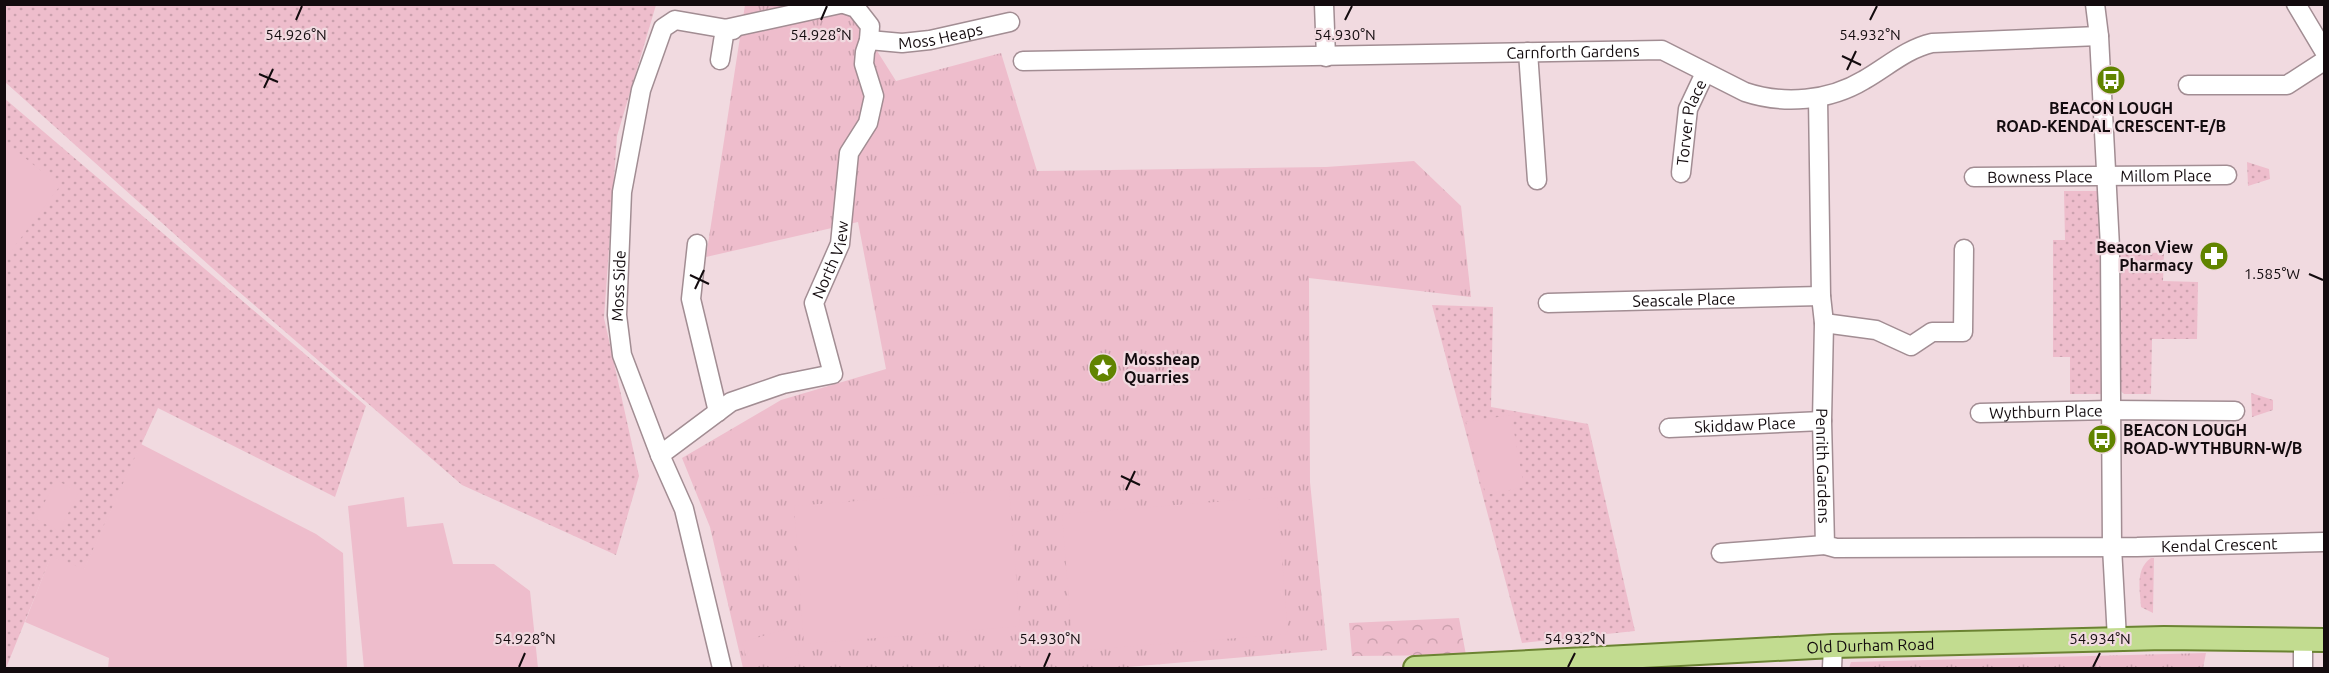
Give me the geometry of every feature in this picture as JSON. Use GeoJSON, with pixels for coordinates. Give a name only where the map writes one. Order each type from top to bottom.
{"type":"FeatureCollection","features":[{"type":"Feature","properties":{"kind":"main road","name":"Old Durham Road"},"geometry":{"type":"LineString","coordinates":[[1415,669],[1833,646],[2117,639],[2314,640]]}},
{"type":"Feature","properties":{"kind":"street","name":"North View"},"geometry":{"type":"LineString","coordinates":[[660,455],[731,402],[783,384],[833,374],[814,303],[840,244],[849,153],[868,123],[872,111],[873,96],[864,64],[870,26],[856,8],[842,4],[729,29]]}},
{"type":"Feature","properties":{"kind":"street"},"geometry":{"type":"LineString","coordinates":[[1324,4],[1326,57]]}},
{"type":"Feature","properties":{"kind":"street"},"geometry":{"type":"LineString","coordinates":[[2095,4],[2099,36],[2110,247],[2112,547],[2117,639]]}},
{"type":"Feature","properties":{"kind":"street"},"geometry":{"type":"LineString","coordinates":[[2296,4],[2325,51]]}},
{"type":"Feature","properties":{"kind":"street","name":"Moss Side"},"geometry":{"type":"LineString","coordinates":[[722,669],[684,509],[660,455],[622,355],[617,315],[622,192],[641,90],[663,28],[675,20],[729,29]]}},
{"type":"Feature","properties":{"kind":"street","name":"Moss Heaps"},"geometry":{"type":"LineString","coordinates":[[869,40],[902,43],[930,40],[1010,22]]}},
{"type":"Feature","properties":{"kind":"street"},"geometry":{"type":"LineString","coordinates":[[720,60],[729,29]]}},
{"type":"Feature","properties":{"kind":"street","name":"Carnforth Gardens"},"geometry":{"type":"LineString","coordinates":[[1023,61],[1662,50],[1758,97],[1781,99],[1818,98],[1838,94],[1865,80],[1915,47],[1932,43],[2099,36]]}},
{"type":"Feature","properties":{"kind":"street"},"geometry":{"type":"LineString","coordinates":[[1528,52],[1537,180]]}},
{"type":"Feature","properties":{"kind":"street"},"geometry":{"type":"LineString","coordinates":[[2188,86],[2287,85],[2325,62]]}},
{"type":"Feature","properties":{"kind":"street","name":"Torver Place"},"geometry":{"type":"LineString","coordinates":[[1681,173],[1688,109],[1705,73]]}},
{"type":"Feature","properties":{"kind":"street","name":"Penrith Gardens"},"geometry":{"type":"LineString","coordinates":[[1818,98],[1821,296],[1824,323],[1822,422],[1826,545],[1836,548],[2112,547]]}},
{"type":"Feature","properties":{"kind":"street","name":"Millom Place"},"geometry":{"type":"LineString","coordinates":[[2106,177],[2227,176]]}},
{"type":"Feature","properties":{"kind":"street","name":"Bowness Place"},"geometry":{"type":"LineString","coordinates":[[1974,177],[2106,177]]}},
{"type":"Feature","properties":{"kind":"street"},"geometry":{"type":"LineString","coordinates":[[697,244],[691,299],[718,412]]}},
{"type":"Feature","properties":{"kind":"street"},"geometry":{"type":"LineString","coordinates":[[1824,323],[1876,330],[1911,346],[1932,332],[1963,332],[1964,249]]}},
{"type":"Feature","properties":{"kind":"street","name":"Seascale Place"},"geometry":{"type":"LineString","coordinates":[[1548,303],[1821,296]]}},
{"type":"Feature","properties":{"kind":"street","name":"Wythburn Place"},"geometry":{"type":"LineString","coordinates":[[1980,413],[2111,410],[2235,411]]}},
{"type":"Feature","properties":{"kind":"street","name":"Skiddaw Place"},"geometry":{"type":"LineString","coordinates":[[1669,428],[1822,422]]}},
{"type":"Feature","properties":{"kind":"street","name":"Kendal Crescent"},"geometry":{"type":"LineString","coordinates":[[2112,547],[2325,542]]}},
{"type":"Feature","properties":{"kind":"street"},"geometry":{"type":"LineString","coordinates":[[1721,553],[1826,545]]}},
{"type":"Feature","properties":{"kind":"street"},"geometry":{"type":"LineString","coordinates":[[2303,669],[2314,640]]}},
{"type":"Feature","properties":{"kind":"street"},"geometry":{"type":"LineString","coordinates":[[1832,669],[1833,646]]}},
{"type":"Feature","properties":{"kind":"green space"},"geometry":{"type":"Polygon","coordinates":[[[5,4],[656,5],[617,136],[604,318],[639,476],[616,555],[462,485],[230,284],[5,82],[5,4]]]}},
{"type":"Feature","properties":{"kind":"green space"},"geometry":{"type":"Polygon","coordinates":[[[745,5],[848,5],[896,81],[1001,53],[1037,171],[1326,167],[1414,161],[1461,206],[1471,297],[1309,278],[1310,482],[1327,650],[1116,668],[743,668],[710,527],[682,458],[781,400],[886,369],[858,222],[706,257],[745,5]]]}},
{"type":"Feature","properties":{"kind":"green space"},"geometry":{"type":"Polygon","coordinates":[[[4,98],[366,406],[335,497],[158,408],[84,570],[51,557],[6,668],[4,668],[4,98]]]}},
{"type":"Feature","properties":{"kind":"green space"},"geometry":{"type":"Polygon","coordinates":[[[5,142],[60,186],[5,259],[5,142]]]}},
{"type":"Feature","properties":{"kind":"green space"},"geometry":{"type":"Polygon","coordinates":[[[2247,162],[2269,169],[2270,179],[2248,186],[2247,162]]]}},
{"type":"Feature","properties":{"kind":"green space"},"geometry":{"type":"Polygon","coordinates":[[[2064,191],[2098,191],[2103,394],[2070,394],[2070,357],[2053,357],[2053,240],[2065,240],[2064,191]]]}},
{"type":"Feature","properties":{"kind":"green space"},"geometry":{"type":"Polygon","coordinates":[[[2117,252],[2164,253],[2163,281],[2198,282],[2197,339],[2152,339],[2151,394],[2124,394],[2121,391],[2117,252]]]}},
{"type":"Feature","properties":{"kind":"green space"},"geometry":{"type":"Polygon","coordinates":[[[1432,305],[1493,307],[1491,407],[1588,424],[1635,631],[1522,643],[1432,305]]]}},
{"type":"Feature","properties":{"kind":"green space"},"geometry":{"type":"Polygon","coordinates":[[[2251,393],[2273,400],[2273,410],[2252,417],[2251,393]]]}},
{"type":"Feature","properties":{"kind":"green space"},"geometry":{"type":"Polygon","coordinates":[[[1511,415],[1524,487],[1486,495],[1466,422],[1511,415]]]}},
{"type":"Feature","properties":{"kind":"green space"},"geometry":{"type":"Polygon","coordinates":[[[141,444],[316,534],[343,553],[347,668],[108,668],[109,658],[25,622],[51,556],[84,569],[141,444]]]}},
{"type":"Feature","properties":{"kind":"green space"},"geometry":{"type":"Polygon","coordinates":[[[56,480],[79,492],[59,531],[36,519],[56,480]]]}},
{"type":"Feature","properties":{"kind":"green space"},"geometry":{"type":"Polygon","coordinates":[[[1009,489],[1020,626],[804,644],[794,506],[1009,489]]]}},
{"type":"Feature","properties":{"kind":"green space"},"geometry":{"type":"Polygon","coordinates":[[[404,497],[407,527],[443,523],[453,564],[494,564],[530,591],[538,668],[364,668],[348,506],[404,497]]]}},
{"type":"Feature","properties":{"kind":"green space"},"geometry":{"type":"Polygon","coordinates":[[[1277,497],[1288,634],[1073,651],[1062,514],[1277,497]]]}},
{"type":"Feature","properties":{"kind":"green space"},"geometry":{"type":"Polygon","coordinates":[[[2151,558],[2154,558],[2153,613],[2141,607],[2140,587],[2143,568],[2151,558]]]}},
{"type":"Feature","properties":{"kind":"green space"},"geometry":{"type":"Polygon","coordinates":[[[1459,618],[1466,655],[1352,656],[1349,623],[1459,618]]]}},
{"type":"Feature","properties":{"kind":"green space"},"geometry":{"type":"Polygon","coordinates":[[[791,628],[799,655],[749,667],[742,642],[791,628]]]}},
{"type":"Feature","properties":{"kind":"green space"},"geometry":{"type":"Polygon","coordinates":[[[2206,653],[2203,668],[1849,668],[1851,662],[2206,653]]]}},
{"type":"Feature","properties":{"kind":"place","name":"BEACON LOUGH ROAD-KENDAL CRESCENT-E/B"},"geometry":{"type":"Point","coordinates":[2111,80]}},
{"type":"Feature","properties":{"kind":"place","name":"Beacon View Pharmacy"},"geometry":{"type":"Point","coordinates":[2214,256]}},
{"type":"Feature","properties":{"kind":"place","name":"Mossheap Quarries"},"geometry":{"type":"Point","coordinates":[1103,368]}},
{"type":"Feature","properties":{"kind":"place","name":"BEACON LOUGH ROAD-WYTHBURN-W/B"},"geometry":{"type":"Point","coordinates":[2102,439]}}]}
